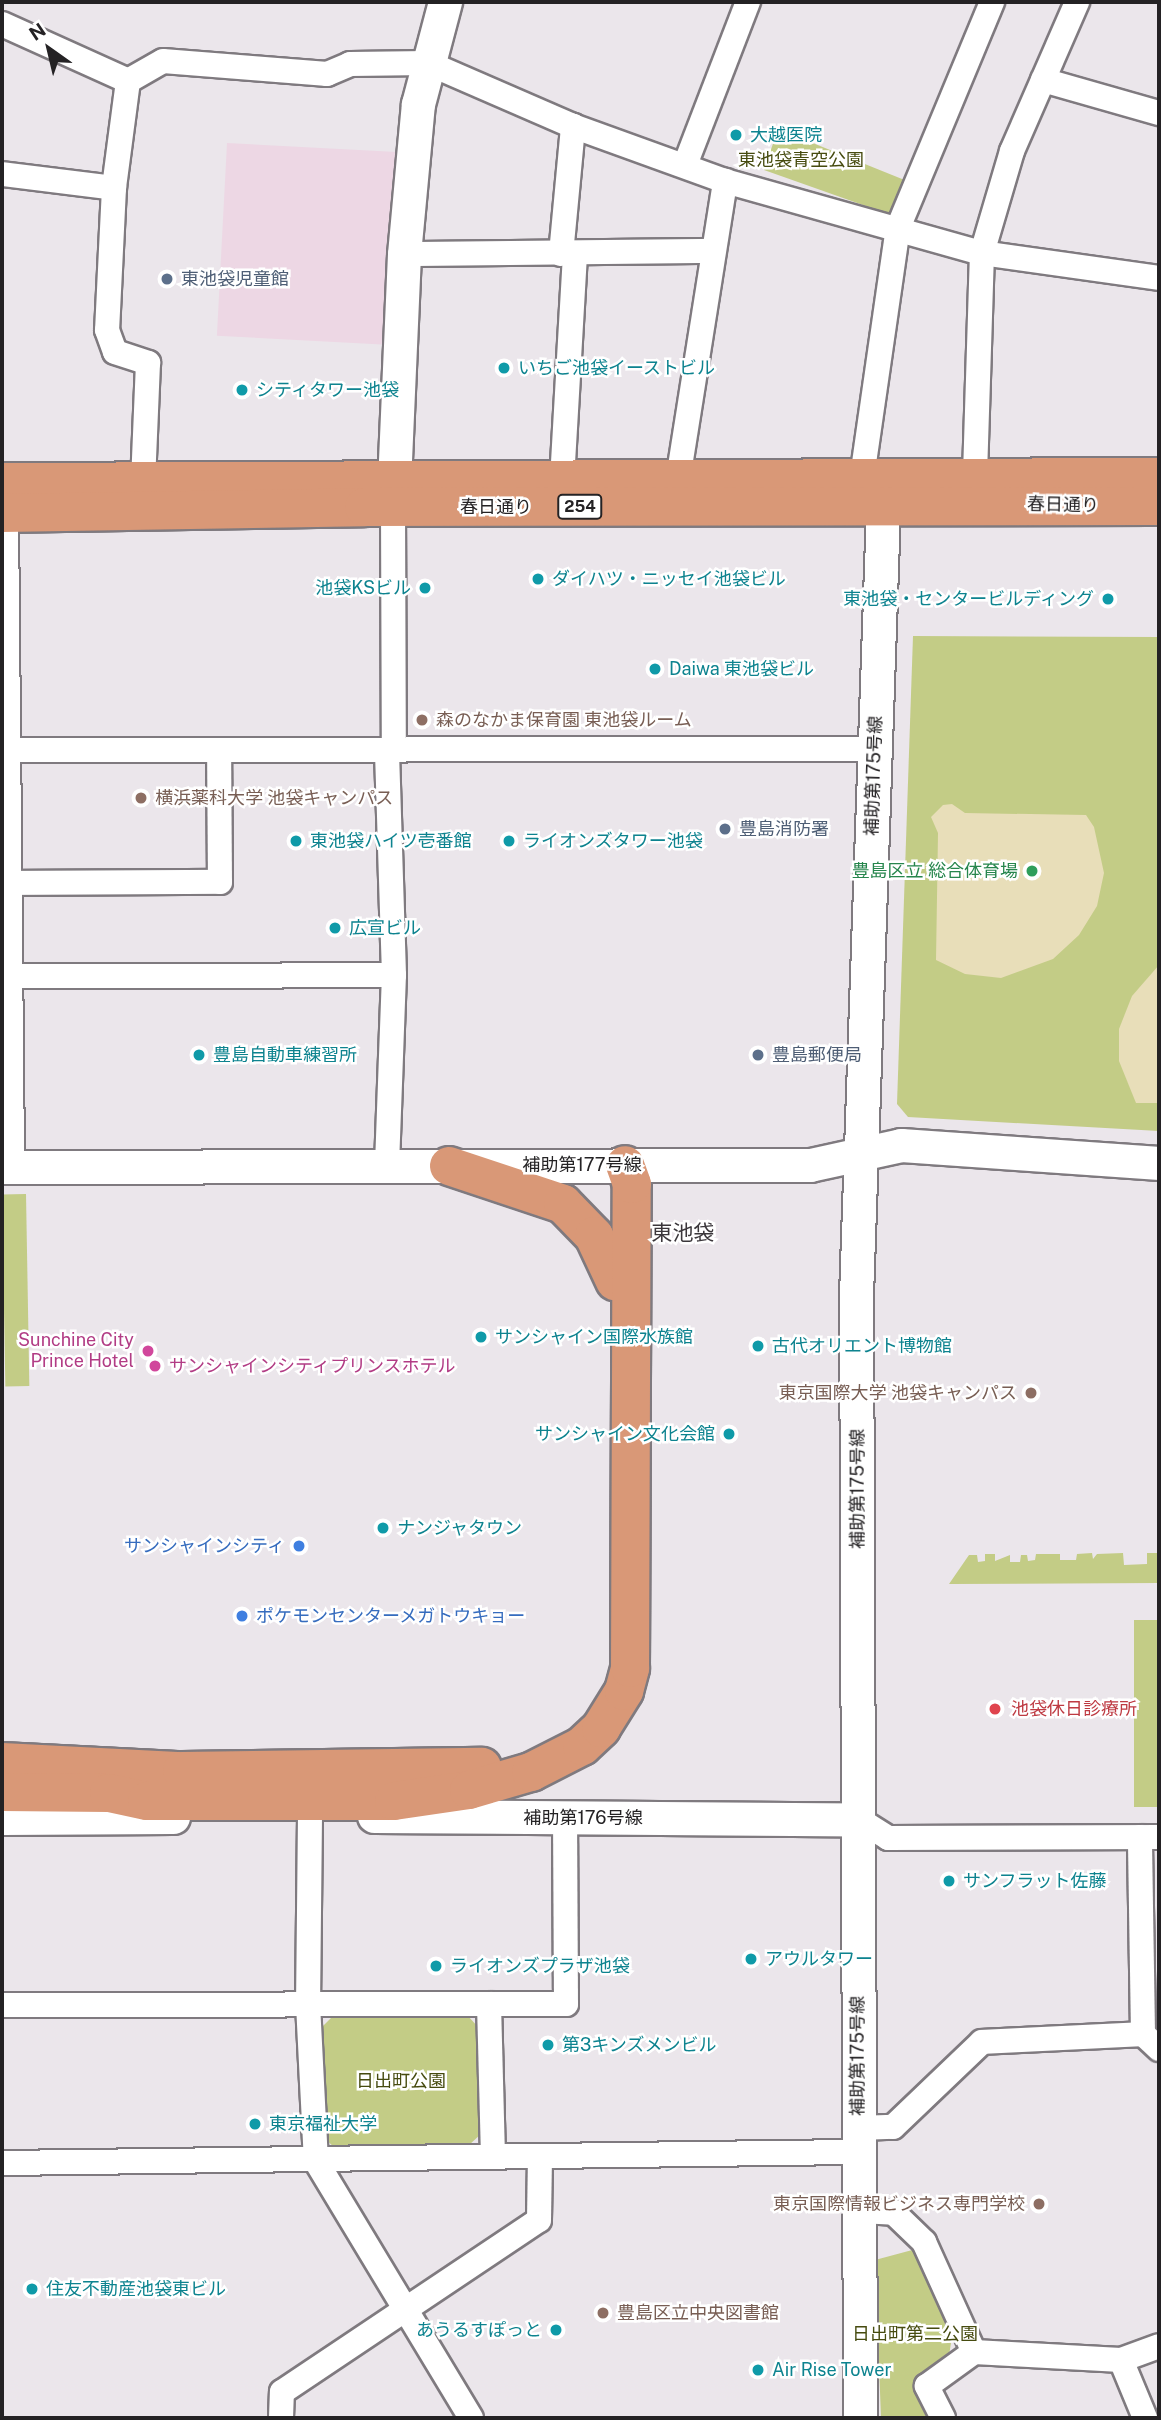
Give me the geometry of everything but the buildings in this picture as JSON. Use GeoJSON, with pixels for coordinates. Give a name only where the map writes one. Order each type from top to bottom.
{"type":"FeatureCollection","features":[{"type":"Feature","properties":{"kind":"highway","name":"春日通り"},"geometry":{"type":"LineString","coordinates":[[3,503],[876,486],[975,475],[1159,477]]}},
{"type":"Feature","properties":{"kind":"highway","name":"春日通り"},"geometry":{"type":"LineString","coordinates":[[3,503],[143,482],[393,494],[562,480],[678,479],[876,486],[1159,506]]}},
{"type":"Feature","properties":{"kind":"highway"},"geometry":{"type":"LineString","coordinates":[[2,1768],[51,1766],[349,1772],[492,1767],[520,1763],[560,1747],[584,1726],[618,1674],[614,1595],[616,1186],[625,1165]]}},
{"type":"Feature","properties":{"kind":"highway"},"geometry":{"type":"LineString","coordinates":[[2,1792],[109,1793],[147,1801],[394,1801],[501,1782],[582,1746],[613,1713],[618,1674],[632,1184],[625,1165]]}},
{"type":"Feature","properties":{"kind":"highway"},"geometry":{"type":"LineString","coordinates":[[449,1166],[563,1204],[594,1236],[615,1281]]}},
{"type":"Feature","properties":{"kind":"highway"},"geometry":{"type":"LineString","coordinates":[[2,1762],[51,1766]]}},
{"type":"Feature","properties":{"kind":"highway"},"geometry":{"type":"LineString","coordinates":[[2,1809],[110,1810],[147,1801]]}},
{"type":"Feature","properties":{"kind":"street"},"geometry":{"type":"LineString","coordinates":[[387,1165],[394,975],[391,750],[393,494],[404,254],[418,104],[445,2]]}},
{"type":"Feature","properties":{"kind":"street"},"geometry":{"type":"LineString","coordinates":[[685,165],[748,2]]}},
{"type":"Feature","properties":{"kind":"street"},"geometry":{"type":"LineString","coordinates":[[876,486],[898,229],[992,2]]}},
{"type":"Feature","properties":{"kind":"street"},"geometry":{"type":"LineString","coordinates":[[975,475],[982,253],[1012,151],[1077,2]]}},
{"type":"Feature","properties":{"kind":"street"},"geometry":{"type":"LineString","coordinates":[[2,24],[128,81]]}},
{"type":"Feature","properties":{"kind":"street"},"geometry":{"type":"LineString","coordinates":[[128,81],[163,61],[327,74],[350,64],[428,63],[573,126],[725,181],[982,253],[1159,278]]}},
{"type":"Feature","properties":{"kind":"street"},"geometry":{"type":"LineString","coordinates":[[1043,80],[1159,113]]}},
{"type":"Feature","properties":{"kind":"street"},"geometry":{"type":"LineString","coordinates":[[128,81],[114,188],[107,330],[115,352],[148,363],[143,482]]}},
{"type":"Feature","properties":{"kind":"street"},"geometry":{"type":"LineString","coordinates":[[562,480],[573,126]]}},
{"type":"Feature","properties":{"kind":"street"},"geometry":{"type":"LineString","coordinates":[[2,174],[114,188]]}},
{"type":"Feature","properties":{"kind":"street"},"geometry":{"type":"LineString","coordinates":[[678,479],[711,251],[725,181]]}},
{"type":"Feature","properties":{"kind":"street"},"geometry":{"type":"LineString","coordinates":[[404,254],[711,251]]}},
{"type":"Feature","properties":{"kind":"street","name":"補助第175号線"},"geometry":{"type":"LineString","coordinates":[[860,2418],[860,1154],[875,749],[876,486]]}},
{"type":"Feature","properties":{"kind":"street"},"geometry":{"type":"LineString","coordinates":[[3,503],[10,883],[6,975],[7,1167]]}},
{"type":"Feature","properties":{"kind":"street"},"geometry":{"type":"LineString","coordinates":[[9,750],[875,749]]}},
{"type":"Feature","properties":{"kind":"street"},"geometry":{"type":"LineString","coordinates":[[10,883],[220,881],[219,750]]}},
{"type":"Feature","properties":{"kind":"street"},"geometry":{"type":"LineString","coordinates":[[6,975],[394,975]]}},
{"type":"Feature","properties":{"kind":"street","name":"補助第177号線"},"geometry":{"type":"LineString","coordinates":[[7,1167],[810,1165],[901,1145],[1159,1163]]}},
{"type":"Feature","properties":{"kind":"street"},"geometry":{"type":"LineString","coordinates":[[310,1816],[308,2004],[316,2161],[471,2418]]}},
{"type":"Feature","properties":{"kind":"street","name":"補助第176号線"},"geometry":{"type":"LineString","coordinates":[[2,1818],[310,1816],[858,1819]]}},
{"type":"Feature","properties":{"kind":"street"},"geometry":{"type":"LineString","coordinates":[[2,2006],[566,2004],[565,1817]]}},
{"type":"Feature","properties":{"kind":"street"},"geometry":{"type":"LineString","coordinates":[[2,2163],[316,2161],[493,2156],[540,2158],[859,2140],[892,2127],[982,2042],[1151,2041],[1150,1837],[888,1838],[858,1819]]}},
{"type":"Feature","properties":{"kind":"street"},"geometry":{"type":"LineString","coordinates":[[489,2004],[493,2156]]}},
{"type":"Feature","properties":{"kind":"street"},"geometry":{"type":"LineString","coordinates":[[281,2418],[282,2392],[539,2220],[540,2158]]}},
{"type":"Feature","properties":{"kind":"street"},"geometry":{"type":"LineString","coordinates":[[860,2211],[894,2213],[924,2242],[974,2352]]}},
{"type":"Feature","properties":{"kind":"street"},"geometry":{"type":"LineString","coordinates":[[943,2418],[927,2386],[974,2352],[1121,2360],[1159,2346]]}},
{"type":"Feature","properties":{"kind":"street"},"geometry":{"type":"LineString","coordinates":[[1121,2360],[1145,2418]]}},
{"type":"Feature","properties":{"kind":"shaded area"},"geometry":{"type":"Polygon","coordinates":[[[227,143],[397,152],[387,345],[217,336],[227,143]]]}},
{"type":"Feature","properties":{"kind":"green space","name":"東池袋青空公園"},"geometry":{"type":"Polygon","coordinates":[[[778,129],[907,181],[894,216],[764,170],[778,129]]]}},
{"type":"Feature","properties":{"kind":"green space","name":"豊島区立 総合体育場"},"geometry":{"type":"Polygon","coordinates":[[[913,636],[1159,637],[1159,1131],[908,1117],[897,1104],[913,636]]]}},
{"type":"Feature","properties":{"kind":"green space"},"geometry":{"type":"Polygon","coordinates":[[[2,1194],[26,1194],[29,1386],[5,1386],[2,1194]]]}},
{"type":"Feature","properties":{"kind":"green space"},"geometry":{"type":"Polygon","coordinates":[[[1092,1553],[1093,1559],[1097,1554],[1123,1553],[1124,1565],[1147,1564],[1147,1553],[1159,1553],[1159,1583],[949,1584],[969,1555],[977,1555],[978,1562],[985,1561],[985,1554],[995,1554],[995,1561],[1010,1555],[1010,1562],[1020,1562],[1021,1555],[1027,1555],[1028,1561],[1035,1560],[1036,1554],[1060,1554],[1060,1560],[1076,1560],[1077,1554],[1092,1553]]]}},
{"type":"Feature","properties":{"kind":"green space"},"geometry":{"type":"Polygon","coordinates":[[[1134,1620],[1159,1620],[1159,1807],[1134,1807],[1134,1620]]]}},
{"type":"Feature","properties":{"kind":"green space","name":"日出町公園"},"geometry":{"type":"Polygon","coordinates":[[[467,2015],[479,2028],[481,2134],[469,2145],[335,2148],[322,2136],[321,2028],[333,2016],[467,2015]]]}},
{"type":"Feature","properties":{"kind":"green space","name":"日出町第二公園"},"geometry":{"type":"Polygon","coordinates":[[[916,2249],[954,2324],[948,2362],[917,2385],[926,2418],[881,2418],[875,2260],[916,2249]]]}},
{"type":"Feature","properties":{"kind":"sand"},"geometry":{"type":"Polygon","coordinates":[[[952,804],[965,813],[1086,815],[1094,827],[1104,873],[1097,906],[1079,935],[1053,959],[1001,978],[965,974],[936,960],[938,833],[931,817],[943,805],[952,804]]]}},
{"type":"Feature","properties":{"kind":"sand"},"geometry":{"type":"Polygon","coordinates":[[[1159,965],[1159,1103],[1136,1103],[1119,1061],[1119,1029],[1132,996],[1159,965]]]}},
{"type":"Feature","properties":{"kind":"place","name":"大越医院"},"geometry":{"type":"Point","coordinates":[736,135]}},
{"type":"Feature","properties":{"kind":"place","name":"東池袋児童館"},"geometry":{"type":"Point","coordinates":[167,279]}},
{"type":"Feature","properties":{"kind":"place","name":"いちご池袋イーストビル"},"geometry":{"type":"Point","coordinates":[504,368]}},
{"type":"Feature","properties":{"kind":"place","name":"シティタワー池袋"},"geometry":{"type":"Point","coordinates":[242,390]}},
{"type":"Feature","properties":{"kind":"place","name":"ダイハツ・ニッセイ池袋ビル"},"geometry":{"type":"Point","coordinates":[538,579]}},
{"type":"Feature","properties":{"kind":"place","name":"池袋KSビル"},"geometry":{"type":"Point","coordinates":[425,588]}},
{"type":"Feature","properties":{"kind":"place","name":"東池袋・センタービルディング"},"geometry":{"type":"Point","coordinates":[1108,599]}},
{"type":"Feature","properties":{"kind":"place","name":"Daiwa 東池袋ビル"},"geometry":{"type":"Point","coordinates":[655,669]}},
{"type":"Feature","properties":{"kind":"place","name":"森のなかま保育園 東池袋ルーム"},"geometry":{"type":"Point","coordinates":[422,720]}},
{"type":"Feature","properties":{"kind":"place","name":"横浜薬科大学 池袋キャンパス"},"geometry":{"type":"Point","coordinates":[141,798]}},
{"type":"Feature","properties":{"kind":"place","name":"豊島消防署"},"geometry":{"type":"Point","coordinates":[725,829]}},
{"type":"Feature","properties":{"kind":"place","name":"東池袋ハイツ壱番館"},"geometry":{"type":"Point","coordinates":[296,841]}},
{"type":"Feature","properties":{"kind":"place","name":"ライオンズタワー池袋"},"geometry":{"type":"Point","coordinates":[509,841]}},
{"type":"Feature","properties":{"kind":"place","name":"豊島区立 総合体育場"},"geometry":{"type":"Point","coordinates":[1032,871]}},
{"type":"Feature","properties":{"kind":"place","name":"広宣ビル"},"geometry":{"type":"Point","coordinates":[335,928]}},
{"type":"Feature","properties":{"kind":"place","name":"豊島自動車練習所"},"geometry":{"type":"Point","coordinates":[199,1055]}},
{"type":"Feature","properties":{"kind":"place","name":"豊島郵便局"},"geometry":{"type":"Point","coordinates":[758,1055]}},
{"type":"Feature","properties":{"kind":"place","name":"サンシャイン国際水族館"},"geometry":{"type":"Point","coordinates":[481,1337]}},
{"type":"Feature","properties":{"kind":"place","name":"古代オリエント博物館"},"geometry":{"type":"Point","coordinates":[758,1346]}},
{"type":"Feature","properties":{"kind":"place","name":"Sunchine City Prince Hotel"},"geometry":{"type":"Point","coordinates":[148,1351]}},
{"type":"Feature","properties":{"kind":"place","name":"サンシャインシティプリンスホテル"},"geometry":{"type":"Point","coordinates":[155,1366]}},
{"type":"Feature","properties":{"kind":"place","name":"東京国際大学 池袋キャンパス"},"geometry":{"type":"Point","coordinates":[1031,1393]}},
{"type":"Feature","properties":{"kind":"place","name":"サンシャイン文化会館"},"geometry":{"type":"Point","coordinates":[729,1434]}},
{"type":"Feature","properties":{"kind":"place","name":"ナンジャタウン"},"geometry":{"type":"Point","coordinates":[383,1528]}},
{"type":"Feature","properties":{"kind":"place","name":"サンシャインシティ"},"geometry":{"type":"Point","coordinates":[299,1546]}},
{"type":"Feature","properties":{"kind":"place","name":"ポケモンセンターメガトウキョー"},"geometry":{"type":"Point","coordinates":[242,1616]}},
{"type":"Feature","properties":{"kind":"place","name":"池袋休日診療所"},"geometry":{"type":"Point","coordinates":[995,1709]}},
{"type":"Feature","properties":{"kind":"place","name":"サンフラット佐藤"},"geometry":{"type":"Point","coordinates":[949,1881]}},
{"type":"Feature","properties":{"kind":"place","name":"アウルタワー"},"geometry":{"type":"Point","coordinates":[751,1959]}},
{"type":"Feature","properties":{"kind":"place","name":"ライオンズプラザ池袋"},"geometry":{"type":"Point","coordinates":[436,1966]}},
{"type":"Feature","properties":{"kind":"place","name":"第3キンズメンビル"},"geometry":{"type":"Point","coordinates":[548,2045]}},
{"type":"Feature","properties":{"kind":"place","name":"東京福祉大学"},"geometry":{"type":"Point","coordinates":[255,2124]}},
{"type":"Feature","properties":{"kind":"place","name":"東京国際情報ビジネス専門学校"},"geometry":{"type":"Point","coordinates":[1039,2204]}},
{"type":"Feature","properties":{"kind":"place","name":"住友不動産池袋東ビル"},"geometry":{"type":"Point","coordinates":[32,2289]}},
{"type":"Feature","properties":{"kind":"place","name":"豊島区立中央図書館"},"geometry":{"type":"Point","coordinates":[603,2313]}},
{"type":"Feature","properties":{"kind":"place","name":"あうるすぽっと"},"geometry":{"type":"Point","coordinates":[556,2330]}},
{"type":"Feature","properties":{"kind":"place","name":"Air Rise Tower"},"geometry":{"type":"Point","coordinates":[758,2370]}},
{"type":"Feature","properties":{"kind":"district","name":"東池袋"},"geometry":{"type":"Point","coordinates":[683,1233]}}]}
